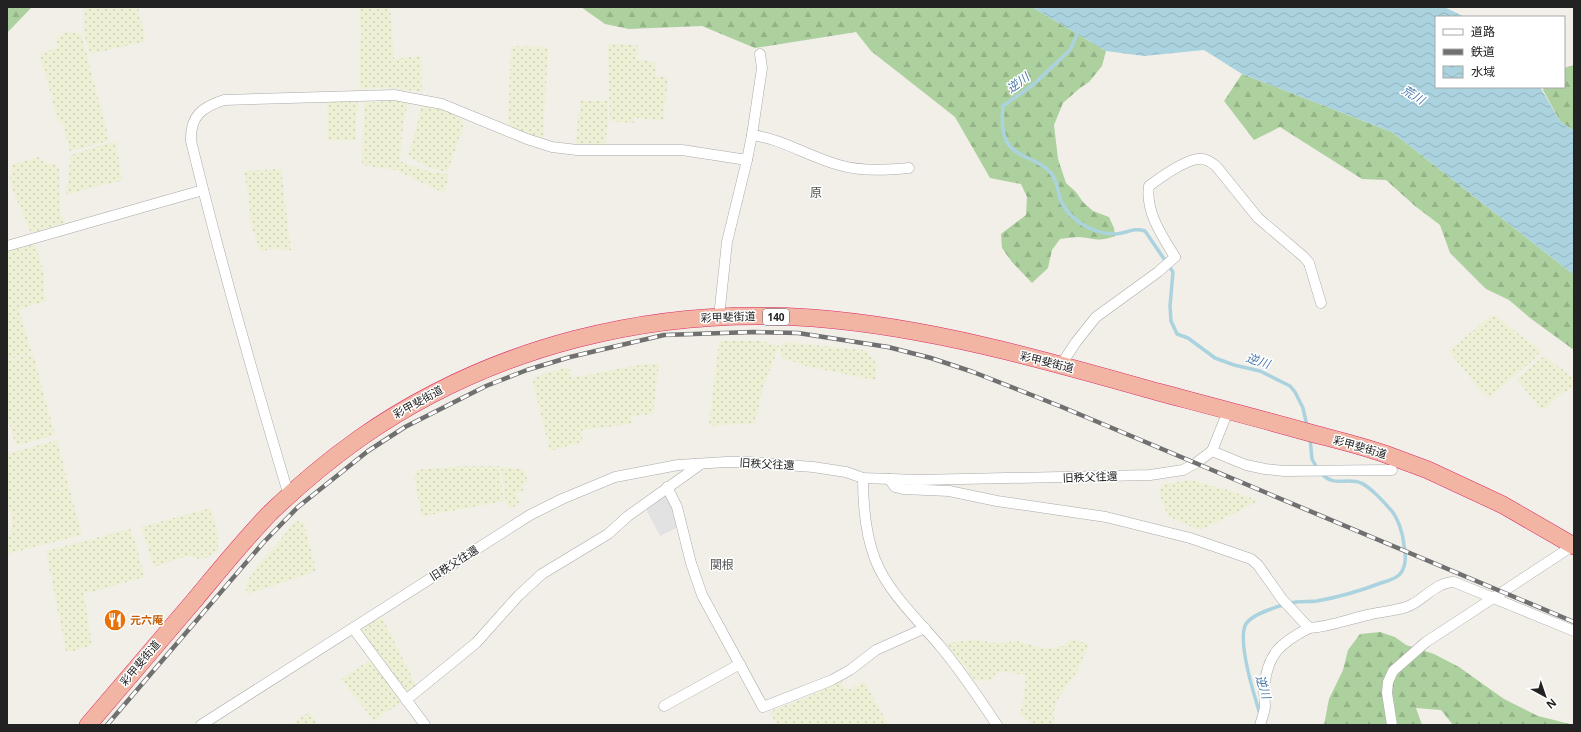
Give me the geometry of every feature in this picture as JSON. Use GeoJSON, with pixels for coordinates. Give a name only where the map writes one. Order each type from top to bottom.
{"type":"FeatureCollection","features":[{"type":"Feature","properties":{"kind":"highway","name":"彩甲斐街道"},"geometry":{"type":"LineString","coordinates":[[88,725],[270,514],[326,464],[358,439],[389,419],[445,387],[528,352],[607,331],[666,321],[762,316],[798,318],[860,317],[1062,365],[1366,447],[1420,467],[1503,505],[1574,546]]}},
{"type":"Feature","properties":{"kind":"street"},"geometry":{"type":"LineString","coordinates":[[719,318],[727,242],[752,135],[762,68],[760,54]]}},
{"type":"Feature","properties":{"kind":"street"},"geometry":{"type":"LineString","coordinates":[[289,496],[255,381],[191,141],[190,133],[196,116],[209,104],[224,100],[394,95],[442,104],[540,145],[577,150],[682,150],[747,160]]}},
{"type":"Feature","properties":{"kind":"street"},"geometry":{"type":"LineString","coordinates":[[752,135],[774,140],[838,165],[852,168],[889,170],[909,168]]}},
{"type":"Feature","properties":{"kind":"street"},"geometry":{"type":"LineString","coordinates":[[1062,365],[1076,342],[1096,317],[1158,272],[1175,257],[1156,226],[1148,193],[1149,186],[1170,171],[1199,159],[1208,161],[1216,166],[1258,218],[1304,256],[1309,263],[1321,303]]}},
{"type":"Feature","properties":{"kind":"street"},"geometry":{"type":"LineString","coordinates":[[7,246],[71,229],[203,190]]}},
{"type":"Feature","properties":{"kind":"street"},"geometry":{"type":"LineString","coordinates":[[1228,411],[1212,451],[1246,465],[1265,469],[1284,470],[1392,470]]}},
{"type":"Feature","properties":{"kind":"street","name":"旧秩父往還"},"geometry":{"type":"LineString","coordinates":[[201,725],[530,515],[562,499],[615,477],[665,467],[747,462],[846,472],[863,478],[889,479],[946,480],[1150,475],[1183,470],[1196,463],[1212,451]]}},
{"type":"Feature","properties":{"kind":"street"},"geometry":{"type":"LineString","coordinates":[[406,700],[476,643],[519,594],[542,574],[608,534],[628,516],[701,464]]}},
{"type":"Feature","properties":{"kind":"street"},"geometry":{"type":"LineString","coordinates":[[863,478],[863,502],[868,536],[875,560],[893,590],[973,688],[997,725]]}},
{"type":"Feature","properties":{"kind":"street"},"geometry":{"type":"LineString","coordinates":[[889,479],[895,487],[903,489],[949,491],[997,501],[1106,517],[1190,538],[1251,559],[1258,565],[1282,599],[1309,628]]}},
{"type":"Feature","properties":{"kind":"street"},"geometry":{"type":"LineString","coordinates":[[667,487],[677,507],[695,579],[763,707],[832,680],[850,670],[876,650],[925,628]]}},
{"type":"Feature","properties":{"kind":"street"},"geometry":{"type":"LineString","coordinates":[[1392,725],[1387,693],[1388,682],[1393,671],[1426,642],[1574,546]]}},
{"type":"Feature","properties":{"kind":"street"},"geometry":{"type":"LineString","coordinates":[[1260,725],[1265,708],[1264,688],[1268,665],[1273,654],[1293,636],[1309,628],[1341,623],[1356,617],[1404,608],[1412,605],[1448,582],[1454,582],[1574,631]]}},
{"type":"Feature","properties":{"kind":"street"},"geometry":{"type":"LineString","coordinates":[[353,628],[426,725]]}},
{"type":"Feature","properties":{"kind":"street"},"geometry":{"type":"LineString","coordinates":[[664,706],[740,664]]}},
{"type":"Feature","properties":{"kind":"green space"},"geometry":{"type":"Polygon","coordinates":[[[7,7],[32,7],[7,33],[7,7]]]}},
{"type":"Feature","properties":{"kind":"green space"},"geometry":{"type":"Polygon","coordinates":[[[83,7],[138,7],[145,37],[144,42],[90,54],[83,30],[83,7]]]}},
{"type":"Feature","properties":{"kind":"green space"},"geometry":{"type":"Polygon","coordinates":[[[360,7],[390,7],[394,59],[421,56],[422,92],[390,88],[360,89],[360,42],[362,30],[359,26],[360,7]]]}},
{"type":"Feature","properties":{"kind":"green space"},"geometry":{"type":"Polygon","coordinates":[[[581,7],[1032,7],[1106,51],[1102,66],[1089,82],[1063,103],[1054,125],[1058,159],[1066,183],[1093,211],[1109,217],[1114,228],[1115,236],[1101,239],[1073,237],[1060,239],[1052,250],[1048,268],[1032,283],[1012,262],[1002,248],[1001,234],[1026,215],[1027,197],[1021,184],[990,178],[955,117],[871,51],[856,32],[755,48],[702,26],[629,29],[605,24],[581,7]]]}},
{"type":"Feature","properties":{"kind":"green space"},"geometry":{"type":"Polygon","coordinates":[[[71,31],[75,34],[81,33],[108,135],[108,141],[70,151],[63,126],[57,118],[39,55],[58,47],[56,37],[71,31]]]}},
{"type":"Feature","properties":{"kind":"green space"},"geometry":{"type":"Polygon","coordinates":[[[608,44],[638,45],[637,59],[657,63],[655,76],[668,78],[663,120],[634,118],[634,123],[610,121],[608,44]]]}},
{"type":"Feature","properties":{"kind":"green space"},"geometry":{"type":"Polygon","coordinates":[[[511,46],[548,47],[543,141],[508,124],[511,46]]]}},
{"type":"Feature","properties":{"kind":"green space"},"geometry":{"type":"Polygon","coordinates":[[[1574,65],[1574,131],[1560,121],[1543,90],[1544,88],[1565,88],[1565,68],[1574,65]]]}},
{"type":"Feature","properties":{"kind":"green space"},"geometry":{"type":"Polygon","coordinates":[[[1242,74],[1392,132],[1574,275],[1574,350],[1530,318],[1509,300],[1486,289],[1450,253],[1440,225],[1415,206],[1386,180],[1362,179],[1280,127],[1254,140],[1224,101],[1242,74]]]}},
{"type":"Feature","properties":{"kind":"green space"},"geometry":{"type":"Polygon","coordinates":[[[327,101],[358,102],[355,140],[328,141],[327,101]]]}},
{"type":"Feature","properties":{"kind":"green space"},"geometry":{"type":"Polygon","coordinates":[[[408,101],[403,125],[400,161],[420,169],[449,175],[444,193],[396,170],[362,165],[364,103],[408,101]]]}},
{"type":"Feature","properties":{"kind":"green space"},"geometry":{"type":"Polygon","coordinates":[[[580,101],[607,101],[608,120],[605,145],[576,144],[580,101]]]}},
{"type":"Feature","properties":{"kind":"green space"},"geometry":{"type":"Polygon","coordinates":[[[421,104],[445,110],[460,118],[464,126],[447,172],[427,167],[408,156],[418,122],[421,104]]]}},
{"type":"Feature","properties":{"kind":"green space"},"geometry":{"type":"Polygon","coordinates":[[[116,142],[122,181],[96,186],[67,195],[71,155],[108,143],[116,142]]]}},
{"type":"Feature","properties":{"kind":"green space"},"geometry":{"type":"Polygon","coordinates":[[[38,157],[45,163],[53,164],[59,168],[61,215],[65,223],[31,233],[10,180],[12,166],[14,164],[38,157]]]}},
{"type":"Feature","properties":{"kind":"green space"},"geometry":{"type":"Polygon","coordinates":[[[281,169],[291,250],[274,249],[260,251],[251,224],[249,198],[244,171],[281,169]]]}},
{"type":"Feature","properties":{"kind":"green space"},"geometry":{"type":"Polygon","coordinates":[[[35,244],[45,276],[44,290],[46,301],[19,310],[32,353],[7,360],[7,252],[35,244]]]}},
{"type":"Feature","properties":{"kind":"green space"},"geometry":{"type":"Polygon","coordinates":[[[1494,315],[1541,351],[1534,359],[1490,397],[1482,393],[1449,351],[1494,315]]]}},
{"type":"Feature","properties":{"kind":"green space"},"geometry":{"type":"Polygon","coordinates":[[[719,341],[762,341],[779,346],[763,388],[755,423],[709,426],[719,341]]]}},
{"type":"Feature","properties":{"kind":"green space"},"geometry":{"type":"Polygon","coordinates":[[[784,342],[863,350],[867,352],[875,362],[877,368],[875,380],[805,366],[781,357],[780,348],[784,342]]]}},
{"type":"Feature","properties":{"kind":"green space"},"geometry":{"type":"Polygon","coordinates":[[[33,354],[55,435],[16,446],[9,422],[7,422],[7,361],[33,354]]]}},
{"type":"Feature","properties":{"kind":"green space"},"geometry":{"type":"Polygon","coordinates":[[[1544,356],[1574,378],[1574,387],[1562,393],[1546,408],[1540,409],[1517,379],[1544,356]]]}},
{"type":"Feature","properties":{"kind":"green space"},"geometry":{"type":"Polygon","coordinates":[[[659,363],[653,414],[631,416],[631,424],[582,430],[582,442],[550,451],[533,382],[537,376],[569,367],[572,378],[633,366],[659,363]]]}},
{"type":"Feature","properties":{"kind":"green space"},"geometry":{"type":"Polygon","coordinates":[[[57,440],[69,486],[30,497],[69,487],[82,535],[7,554],[7,545],[12,526],[11,514],[7,503],[21,499],[7,502],[7,454],[57,440]]]}},
{"type":"Feature","properties":{"kind":"green space"},"geometry":{"type":"Polygon","coordinates":[[[463,466],[499,466],[504,501],[424,516],[421,514],[414,475],[417,470],[463,466]]]}},
{"type":"Feature","properties":{"kind":"green space"},"geometry":{"type":"Polygon","coordinates":[[[501,466],[524,470],[528,482],[523,483],[524,490],[516,493],[520,503],[510,509],[506,503],[501,466]]]}},
{"type":"Feature","properties":{"kind":"green space"},"geometry":{"type":"Polygon","coordinates":[[[1191,480],[1257,500],[1256,502],[1200,530],[1196,529],[1168,516],[1160,495],[1160,489],[1164,484],[1191,480]]]}},
{"type":"Feature","properties":{"kind":"green space"},"geometry":{"type":"Polygon","coordinates":[[[210,508],[218,532],[218,551],[206,558],[199,559],[191,556],[184,557],[154,567],[141,527],[210,508]]]}},
{"type":"Feature","properties":{"kind":"green space"},"geometry":{"type":"Polygon","coordinates":[[[298,521],[304,523],[316,570],[248,594],[246,590],[247,582],[259,563],[279,542],[291,526],[298,521]]]}},
{"type":"Feature","properties":{"kind":"green space"},"geometry":{"type":"Polygon","coordinates":[[[130,529],[135,541],[144,575],[141,578],[84,594],[92,645],[74,651],[66,651],[46,551],[130,529]]]}},
{"type":"Feature","properties":{"kind":"green space"},"geometry":{"type":"Polygon","coordinates":[[[382,617],[417,687],[407,695],[362,632],[362,629],[382,617]]]}},
{"type":"Feature","properties":{"kind":"green space"},"geometry":{"type":"Polygon","coordinates":[[[1380,632],[1395,637],[1406,645],[1434,654],[1459,667],[1504,699],[1538,716],[1574,725],[1453,725],[1441,710],[1416,708],[1422,725],[1324,725],[1329,699],[1343,670],[1348,650],[1360,634],[1380,632]]]}},
{"type":"Feature","properties":{"kind":"green space"},"geometry":{"type":"Polygon","coordinates":[[[1071,639],[1089,644],[1076,674],[1057,700],[1054,710],[1054,725],[1033,725],[1020,714],[1024,696],[1026,675],[998,671],[993,679],[983,681],[974,679],[946,643],[974,640],[999,643],[1017,641],[1045,649],[1063,646],[1071,639]]]}},
{"type":"Feature","properties":{"kind":"green space"},"geometry":{"type":"Polygon","coordinates":[[[372,659],[402,699],[401,702],[374,721],[341,679],[372,659]]]}},
{"type":"Feature","properties":{"kind":"green space"},"geometry":{"type":"Polygon","coordinates":[[[841,681],[847,691],[864,681],[887,722],[886,725],[777,725],[771,711],[807,697],[841,681]]]}},
{"type":"Feature","properties":{"kind":"green space"},"geometry":{"type":"Polygon","coordinates":[[[309,712],[319,725],[291,725],[309,712]]]}},
{"type":"Feature","properties":{"kind":"shaded area"},"geometry":{"type":"Polygon","coordinates":[[[666,495],[672,508],[677,526],[676,528],[660,536],[645,507],[666,495]]]}},
{"type":"Feature","properties":{"kind":"water","name":"荒川"},"geometry":{"type":"Polygon","coordinates":[[[1032,7],[1444,7],[1463,16],[1435,16],[1435,88],[1541,88],[1560,121],[1574,131],[1574,275],[1392,132],[1242,74],[1204,50],[1144,56],[1106,51],[1032,7]]]}},
{"type":"Feature","properties":{"kind":"waterway","name":"逆川"},"geometry":{"type":"LineString","coordinates":[[1079,30],[1070,50],[1034,84],[1003,106],[1002,120],[1007,142],[1016,152],[1040,164],[1051,173],[1065,209],[1083,225],[1097,231],[1112,234],[1134,230],[1145,231],[1173,272],[1170,306],[1171,321],[1177,334],[1188,338],[1215,358],[1234,365],[1260,371],[1290,386],[1295,392],[1303,408],[1307,426]]}},
{"type":"Feature","properties":{"kind":"waterway","name":"逆川"},"geometry":{"type":"LineString","coordinates":[[1310,438],[1312,459],[1317,468]]}},
{"type":"Feature","properties":{"kind":"waterway","name":"逆川"},"geometry":{"type":"LineString","coordinates":[[1260,714],[1245,657],[1243,634],[1245,626],[1248,622],[1253,617],[1284,605],[1296,602],[1317,601],[1333,598],[1391,580],[1400,574],[1404,568],[1405,549],[1403,536],[1393,512],[1372,491],[1361,483],[1356,481],[1331,480],[1321,473]]}},
{"type":"Feature","properties":{"kind":"railway"},"geometry":{"type":"LineString","coordinates":[[107,725],[263,543],[298,507],[368,451],[405,427],[486,386],[527,370],[570,357],[664,335],[753,332],[798,333],[888,347],[931,358],[973,372],[1062,407],[1574,622]]}},
{"type":"Feature","properties":{"kind":"place","name":"元六庵"},"geometry":{"type":"Point","coordinates":[115,620]}},
{"type":"Feature","properties":{"kind":"district","name":"原"},"geometry":{"type":"Point","coordinates":[816,193]}},
{"type":"Feature","properties":{"kind":"district","name":"関根"},"geometry":{"type":"Point","coordinates":[722,565]}}]}
